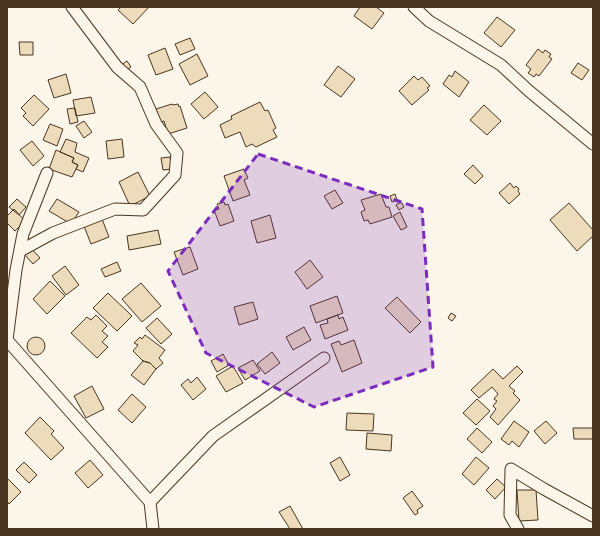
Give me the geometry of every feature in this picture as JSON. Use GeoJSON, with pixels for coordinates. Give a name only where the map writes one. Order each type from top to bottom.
{"type":"FeatureCollection","features":[{"type":"Feature","properties":{"kind":"street"},"geometry":{"type":"LineString","coordinates":[[20,251],[53,233],[115,209],[143,210],[175,175],[177,153],[156,124],[140,87],[117,67],[72,7]]}},
{"type":"Feature","properties":{"kind":"street"},"geometry":{"type":"LineString","coordinates":[[414,7],[429,21],[501,65],[529,91],[593,144]]}},
{"type":"Feature","properties":{"kind":"street"},"geometry":{"type":"LineString","coordinates":[[47,172],[23,234],[16,270],[7,340],[150,502],[153,529]]}},
{"type":"Feature","properties":{"kind":"street"},"geometry":{"type":"LineString","coordinates":[[150,502],[213,436],[324,358]]}},
{"type":"Feature","properties":{"kind":"street"},"geometry":{"type":"LineString","coordinates":[[509,529],[511,469],[593,516]]}},
{"type":"Feature","properties":{"kind":"street"},"geometry":{"type":"LineString","coordinates":[[510,515],[518,529]]}},
{"type":"Feature","properties":{"kind":"highlighted area"},"geometry":{"type":"Polygon","coordinates":[[[258,154],[422,209],[433,367],[314,407],[206,353],[168,271],[258,154]]]}},
{"type":"Feature","properties":{"kind":"building"},"geometry":{"type":"Polygon","coordinates":[[[121,7],[149,7],[133,24],[118,10],[121,7]]]}},
{"type":"Feature","properties":{"kind":"building"},"geometry":{"type":"Polygon","coordinates":[[[360,7],[376,7],[384,13],[372,29],[354,16],[360,7]]]}},
{"type":"Feature","properties":{"kind":"building"},"geometry":{"type":"Polygon","coordinates":[[[497,17],[515,30],[501,47],[484,33],[497,17]]]}},
{"type":"Feature","properties":{"kind":"building"},"geometry":{"type":"Polygon","coordinates":[[[190,38],[195,49],[180,55],[175,44],[190,38]]]}},
{"type":"Feature","properties":{"kind":"building"},"geometry":{"type":"Polygon","coordinates":[[[19,42],[33,42],[33,55],[20,55],[19,42]]]}},
{"type":"Feature","properties":{"kind":"building"},"geometry":{"type":"Polygon","coordinates":[[[165,48],[173,69],[156,75],[148,55],[165,48]]]}},
{"type":"Feature","properties":{"kind":"building"},"geometry":{"type":"Polygon","coordinates":[[[538,49],[543,53],[545,50],[551,54],[549,57],[552,59],[539,76],[536,74],[534,77],[528,73],[531,69],[526,65],[538,49]]]}},
{"type":"Feature","properties":{"kind":"building"},"geometry":{"type":"Polygon","coordinates":[[[197,54],[208,76],[190,85],[179,64],[197,54]]]}},
{"type":"Feature","properties":{"kind":"building"},"geometry":{"type":"Polygon","coordinates":[[[127,61],[131,67],[125,71],[121,65],[127,61]]]}},
{"type":"Feature","properties":{"kind":"building"},"geometry":{"type":"Polygon","coordinates":[[[578,63],[589,70],[582,80],[571,73],[578,63]]]}},
{"type":"Feature","properties":{"kind":"building"},"geometry":{"type":"Polygon","coordinates":[[[338,66],[355,79],[341,97],[324,85],[338,66]]]}},
{"type":"Feature","properties":{"kind":"building"},"geometry":{"type":"Polygon","coordinates":[[[455,71],[469,82],[459,97],[443,84],[449,75],[452,77],[455,71]]]}},
{"type":"Feature","properties":{"kind":"building"},"geometry":{"type":"Polygon","coordinates":[[[66,74],[71,93],[54,98],[48,80],[66,74]]]}},
{"type":"Feature","properties":{"kind":"building"},"geometry":{"type":"Polygon","coordinates":[[[414,76],[418,80],[422,77],[430,86],[427,88],[429,90],[412,105],[399,91],[414,76]]]}},
{"type":"Feature","properties":{"kind":"building"},"geometry":{"type":"Polygon","coordinates":[[[205,92],[218,107],[204,119],[191,104],[205,92]]]}},
{"type":"Feature","properties":{"kind":"building"},"geometry":{"type":"Polygon","coordinates":[[[34,95],[49,109],[33,126],[23,116],[26,113],[21,108],[34,95]]]}},
{"type":"Feature","properties":{"kind":"building"},"geometry":{"type":"Polygon","coordinates":[[[91,97],[95,113],[76,116],[73,100],[91,97]]]}},
{"type":"Feature","properties":{"kind":"building"},"geometry":{"type":"Polygon","coordinates":[[[260,102],[265,111],[268,110],[276,128],[273,130],[277,137],[256,147],[252,144],[246,147],[240,132],[225,138],[220,125],[232,119],[231,116],[260,102]]]}},
{"type":"Feature","properties":{"kind":"building"},"geometry":{"type":"Polygon","coordinates":[[[172,104],[178,104],[179,107],[180,106],[187,128],[168,134],[164,121],[161,122],[156,109],[172,104]]]}},
{"type":"Feature","properties":{"kind":"building"},"geometry":{"type":"Polygon","coordinates":[[[484,105],[501,121],[487,135],[470,120],[484,105]]]}},
{"type":"Feature","properties":{"kind":"building"},"geometry":{"type":"Polygon","coordinates":[[[75,108],[78,122],[70,124],[67,109],[75,108]]]}},
{"type":"Feature","properties":{"kind":"building"},"geometry":{"type":"Polygon","coordinates":[[[84,121],[92,132],[84,138],[76,126],[84,121]]]}},
{"type":"Feature","properties":{"kind":"building"},"geometry":{"type":"Polygon","coordinates":[[[50,124],[63,129],[57,146],[43,140],[50,124]]]}},
{"type":"Feature","properties":{"kind":"building"},"geometry":{"type":"Polygon","coordinates":[[[66,139],[77,143],[75,152],[89,158],[83,172],[76,169],[78,165],[72,162],[74,158],[60,152],[66,139]]]}},
{"type":"Feature","properties":{"kind":"building"},"geometry":{"type":"Polygon","coordinates":[[[122,139],[124,157],[108,159],[106,141],[122,139]]]}},
{"type":"Feature","properties":{"kind":"building"},"geometry":{"type":"Polygon","coordinates":[[[32,141],[44,156],[33,166],[20,150],[32,141]]]}},
{"type":"Feature","properties":{"kind":"building"},"geometry":{"type":"Polygon","coordinates":[[[56,150],[74,158],[72,162],[78,165],[72,177],[49,169],[56,150]]]}},
{"type":"Feature","properties":{"kind":"building"},"geometry":{"type":"Polygon","coordinates":[[[170,157],[172,169],[163,170],[161,158],[170,157]]]}},
{"type":"Feature","properties":{"kind":"building"},"geometry":{"type":"Polygon","coordinates":[[[473,165],[483,176],[475,184],[464,174],[473,165]]]}},
{"type":"Feature","properties":{"kind":"building"},"geometry":{"type":"Polygon","coordinates":[[[244,169],[248,178],[244,180],[250,195],[233,201],[224,176],[244,169]]]}},
{"type":"Feature","properties":{"kind":"building"},"geometry":{"type":"Polygon","coordinates":[[[138,172],[150,196],[130,206],[119,182],[138,172]]]}},
{"type":"Feature","properties":{"kind":"building"},"geometry":{"type":"Polygon","coordinates":[[[510,183],[514,188],[516,186],[519,189],[518,191],[520,194],[509,204],[499,193],[510,183]]]}},
{"type":"Feature","properties":{"kind":"building"},"geometry":{"type":"Polygon","coordinates":[[[335,190],[343,203],[332,209],[324,196],[335,190]]]}},
{"type":"Feature","properties":{"kind":"building"},"geometry":{"type":"Polygon","coordinates":[[[381,194],[386,207],[389,207],[392,217],[370,224],[368,220],[364,221],[361,212],[365,210],[361,200],[381,194]]]}},
{"type":"Feature","properties":{"kind":"building"},"geometry":{"type":"Polygon","coordinates":[[[395,194],[397,200],[392,202],[390,196],[395,194]]]}},
{"type":"Feature","properties":{"kind":"building"},"geometry":{"type":"Polygon","coordinates":[[[17,199],[26,207],[19,215],[9,207],[17,199]]]}},
{"type":"Feature","properties":{"kind":"building"},"geometry":{"type":"Polygon","coordinates":[[[57,199],[79,212],[71,224],[49,211],[57,199]]]}},
{"type":"Feature","properties":{"kind":"building"},"geometry":{"type":"Polygon","coordinates":[[[224,202],[225,205],[228,204],[234,221],[220,226],[214,210],[219,209],[217,204],[224,202]]]}},
{"type":"Feature","properties":{"kind":"building"},"geometry":{"type":"Polygon","coordinates":[[[401,202],[404,207],[399,210],[396,205],[401,202]]]}},
{"type":"Feature","properties":{"kind":"building"},"geometry":{"type":"Polygon","coordinates":[[[569,203],[593,230],[593,236],[577,251],[550,220],[569,203]]]}},
{"type":"Feature","properties":{"kind":"building"},"geometry":{"type":"Polygon","coordinates":[[[14,209],[25,221],[15,231],[7,223],[7,216],[14,209]]]}},
{"type":"Feature","properties":{"kind":"building"},"geometry":{"type":"Polygon","coordinates":[[[400,212],[407,227],[401,230],[393,216],[400,212]]]}},
{"type":"Feature","properties":{"kind":"building"},"geometry":{"type":"Polygon","coordinates":[[[270,215],[276,238],[257,243],[251,221],[270,215]]]}},
{"type":"Feature","properties":{"kind":"building"},"geometry":{"type":"Polygon","coordinates":[[[102,219],[109,237],[91,244],[84,226],[102,219]]]}},
{"type":"Feature","properties":{"kind":"building"},"geometry":{"type":"Polygon","coordinates":[[[158,230],[161,244],[129,250],[127,236],[158,230]]]}},
{"type":"Feature","properties":{"kind":"building"},"geometry":{"type":"Polygon","coordinates":[[[190,247],[198,269],[183,275],[174,252],[190,247]]]}},
{"type":"Feature","properties":{"kind":"building"},"geometry":{"type":"Polygon","coordinates":[[[31,248],[40,258],[33,264],[24,254],[31,248]]]}},
{"type":"Feature","properties":{"kind":"building"},"geometry":{"type":"Polygon","coordinates":[[[310,260],[323,277],[307,289],[295,272],[310,260]]]}},
{"type":"Feature","properties":{"kind":"building"},"geometry":{"type":"Polygon","coordinates":[[[117,262],[121,271],[105,277],[101,269],[117,262]]]}},
{"type":"Feature","properties":{"kind":"building"},"geometry":{"type":"Polygon","coordinates":[[[65,266],[79,285],[66,295],[52,276],[65,266]]]}},
{"type":"Feature","properties":{"kind":"building"},"geometry":{"type":"Polygon","coordinates":[[[50,281],[65,296],[47,314],[33,299],[50,281]]]}},
{"type":"Feature","properties":{"kind":"building"},"geometry":{"type":"Polygon","coordinates":[[[141,283],[161,306],[142,322],[122,299],[141,283]]]}},
{"type":"Feature","properties":{"kind":"building"},"geometry":{"type":"Polygon","coordinates":[[[108,293],[132,316],[117,331],[93,308],[108,293]]]}},
{"type":"Feature","properties":{"kind":"building"},"geometry":{"type":"Polygon","coordinates":[[[337,296],[343,313],[316,323],[310,306],[337,296]]]}},
{"type":"Feature","properties":{"kind":"building"},"geometry":{"type":"Polygon","coordinates":[[[397,297],[421,322],[410,333],[385,308],[397,297]]]}},
{"type":"Feature","properties":{"kind":"building"},"geometry":{"type":"Polygon","coordinates":[[[253,302],[258,319],[239,325],[234,307],[253,302]]]}},
{"type":"Feature","properties":{"kind":"building"},"geometry":{"type":"Polygon","coordinates":[[[451,313],[456,316],[452,321],[448,318],[451,313]]]}},
{"type":"Feature","properties":{"kind":"building"},"geometry":{"type":"Polygon","coordinates":[[[96,315],[107,326],[102,331],[108,336],[102,342],[108,347],[97,358],[71,333],[87,317],[91,320],[96,315]]]}},
{"type":"Feature","properties":{"kind":"building"},"geometry":{"type":"Polygon","coordinates":[[[338,315],[339,319],[343,317],[348,330],[325,339],[320,325],[328,323],[327,319],[338,315]]]}},
{"type":"Feature","properties":{"kind":"building"},"geometry":{"type":"Polygon","coordinates":[[[157,318],[172,334],[161,344],[146,328],[157,318]]]}},
{"type":"Feature","properties":{"kind":"building"},"geometry":{"type":"Polygon","coordinates":[[[304,327],[311,340],[293,350],[286,337],[304,327]]]}},
{"type":"Feature","properties":{"kind":"building"},"geometry":{"type":"Polygon","coordinates":[[[145,335],[165,350],[159,358],[163,363],[156,369],[150,363],[143,361],[133,351],[138,345],[134,343],[140,337],[142,339],[145,335]]]}},
{"type":"Feature","properties":{"kind":"building"},"geometry":{"type":"Polygon","coordinates":[[[36,337],[42,340],[45,346],[42,352],[36,355],[30,352],[27,346],[30,340],[36,337]]]}},
{"type":"Feature","properties":{"kind":"building"},"geometry":{"type":"Polygon","coordinates":[[[354,340],[362,363],[342,372],[331,344],[339,341],[341,345],[354,340]]]}},
{"type":"Feature","properties":{"kind":"building"},"geometry":{"type":"Polygon","coordinates":[[[272,352],[280,363],[265,374],[257,364],[272,352]]]}},
{"type":"Feature","properties":{"kind":"building"},"geometry":{"type":"Polygon","coordinates":[[[223,354],[229,365],[217,372],[211,361],[223,354]]]}},
{"type":"Feature","properties":{"kind":"building"},"geometry":{"type":"Polygon","coordinates":[[[253,360],[260,371],[245,380],[238,368],[253,360]]]}},
{"type":"Feature","properties":{"kind":"building"},"geometry":{"type":"Polygon","coordinates":[[[143,361],[150,363],[156,369],[144,385],[131,375],[143,361]]]}},
{"type":"Feature","properties":{"kind":"building"},"geometry":{"type":"Polygon","coordinates":[[[233,366],[243,383],[226,392],[216,376],[233,366]]]}},
{"type":"Feature","properties":{"kind":"building"},"geometry":{"type":"Polygon","coordinates":[[[517,366],[523,372],[509,386],[515,391],[513,393],[520,400],[498,425],[490,417],[496,409],[493,406],[497,401],[494,399],[498,394],[492,387],[479,398],[471,390],[493,369],[503,379],[517,366]]]}},
{"type":"Feature","properties":{"kind":"building"},"geometry":{"type":"Polygon","coordinates":[[[197,377],[206,389],[193,400],[181,385],[188,379],[191,383],[197,377]]]}},
{"type":"Feature","properties":{"kind":"building"},"geometry":{"type":"Polygon","coordinates":[[[92,386],[104,409],[86,418],[74,396],[92,386]]]}},
{"type":"Feature","properties":{"kind":"building"},"geometry":{"type":"Polygon","coordinates":[[[132,394],[146,407],[132,423],[118,410],[132,394]]]}},
{"type":"Feature","properties":{"kind":"building"},"geometry":{"type":"Polygon","coordinates":[[[477,399],[490,411],[476,425],[463,413],[477,399]]]}},
{"type":"Feature","properties":{"kind":"building"},"geometry":{"type":"Polygon","coordinates":[[[347,413],[374,414],[373,431],[346,430],[347,413]]]}},
{"type":"Feature","properties":{"kind":"building"},"geometry":{"type":"Polygon","coordinates":[[[40,417],[54,431],[51,434],[64,448],[51,460],[25,433],[40,417]]]}},
{"type":"Feature","properties":{"kind":"building"},"geometry":{"type":"Polygon","coordinates":[[[514,421],[529,432],[519,447],[512,441],[509,445],[501,439],[514,421]]]}},
{"type":"Feature","properties":{"kind":"building"},"geometry":{"type":"Polygon","coordinates":[[[546,421],[557,433],[545,444],[534,431],[546,421]]]}},
{"type":"Feature","properties":{"kind":"building"},"geometry":{"type":"Polygon","coordinates":[[[477,428],[492,442],[482,453],[467,439],[477,428]]]}},
{"type":"Feature","properties":{"kind":"building"},"geometry":{"type":"Polygon","coordinates":[[[573,428],[593,428],[593,439],[574,439],[573,428]]]}},
{"type":"Feature","properties":{"kind":"building"},"geometry":{"type":"Polygon","coordinates":[[[367,433],[392,435],[391,451],[366,449],[367,433]]]}},
{"type":"Feature","properties":{"kind":"building"},"geometry":{"type":"Polygon","coordinates":[[[340,457],[350,475],[340,481],[330,463],[340,457]]]}},
{"type":"Feature","properties":{"kind":"building"},"geometry":{"type":"Polygon","coordinates":[[[476,457],[489,468],[474,485],[462,474],[476,457]]]}},
{"type":"Feature","properties":{"kind":"building"},"geometry":{"type":"Polygon","coordinates":[[[90,460],[103,475],[88,488],[75,473],[90,460]]]}},
{"type":"Feature","properties":{"kind":"building"},"geometry":{"type":"Polygon","coordinates":[[[24,462],[37,475],[29,483],[16,470],[24,462]]]}},
{"type":"Feature","properties":{"kind":"building"},"geometry":{"type":"Polygon","coordinates":[[[7,478],[21,492],[9,504],[7,501],[7,478]]]}},
{"type":"Feature","properties":{"kind":"building"},"geometry":{"type":"Polygon","coordinates":[[[497,479],[506,487],[495,499],[486,490],[497,479]]]}},
{"type":"Feature","properties":{"kind":"building"},"geometry":{"type":"Polygon","coordinates":[[[517,490],[536,490],[538,520],[519,521],[517,490]]]}},
{"type":"Feature","properties":{"kind":"building"},"geometry":{"type":"Polygon","coordinates":[[[412,491],[423,506],[417,510],[418,513],[415,515],[403,498],[412,491]]]}},
{"type":"Feature","properties":{"kind":"building"},"geometry":{"type":"Polygon","coordinates":[[[290,506],[303,529],[290,529],[279,512],[290,506]]]}}]}
